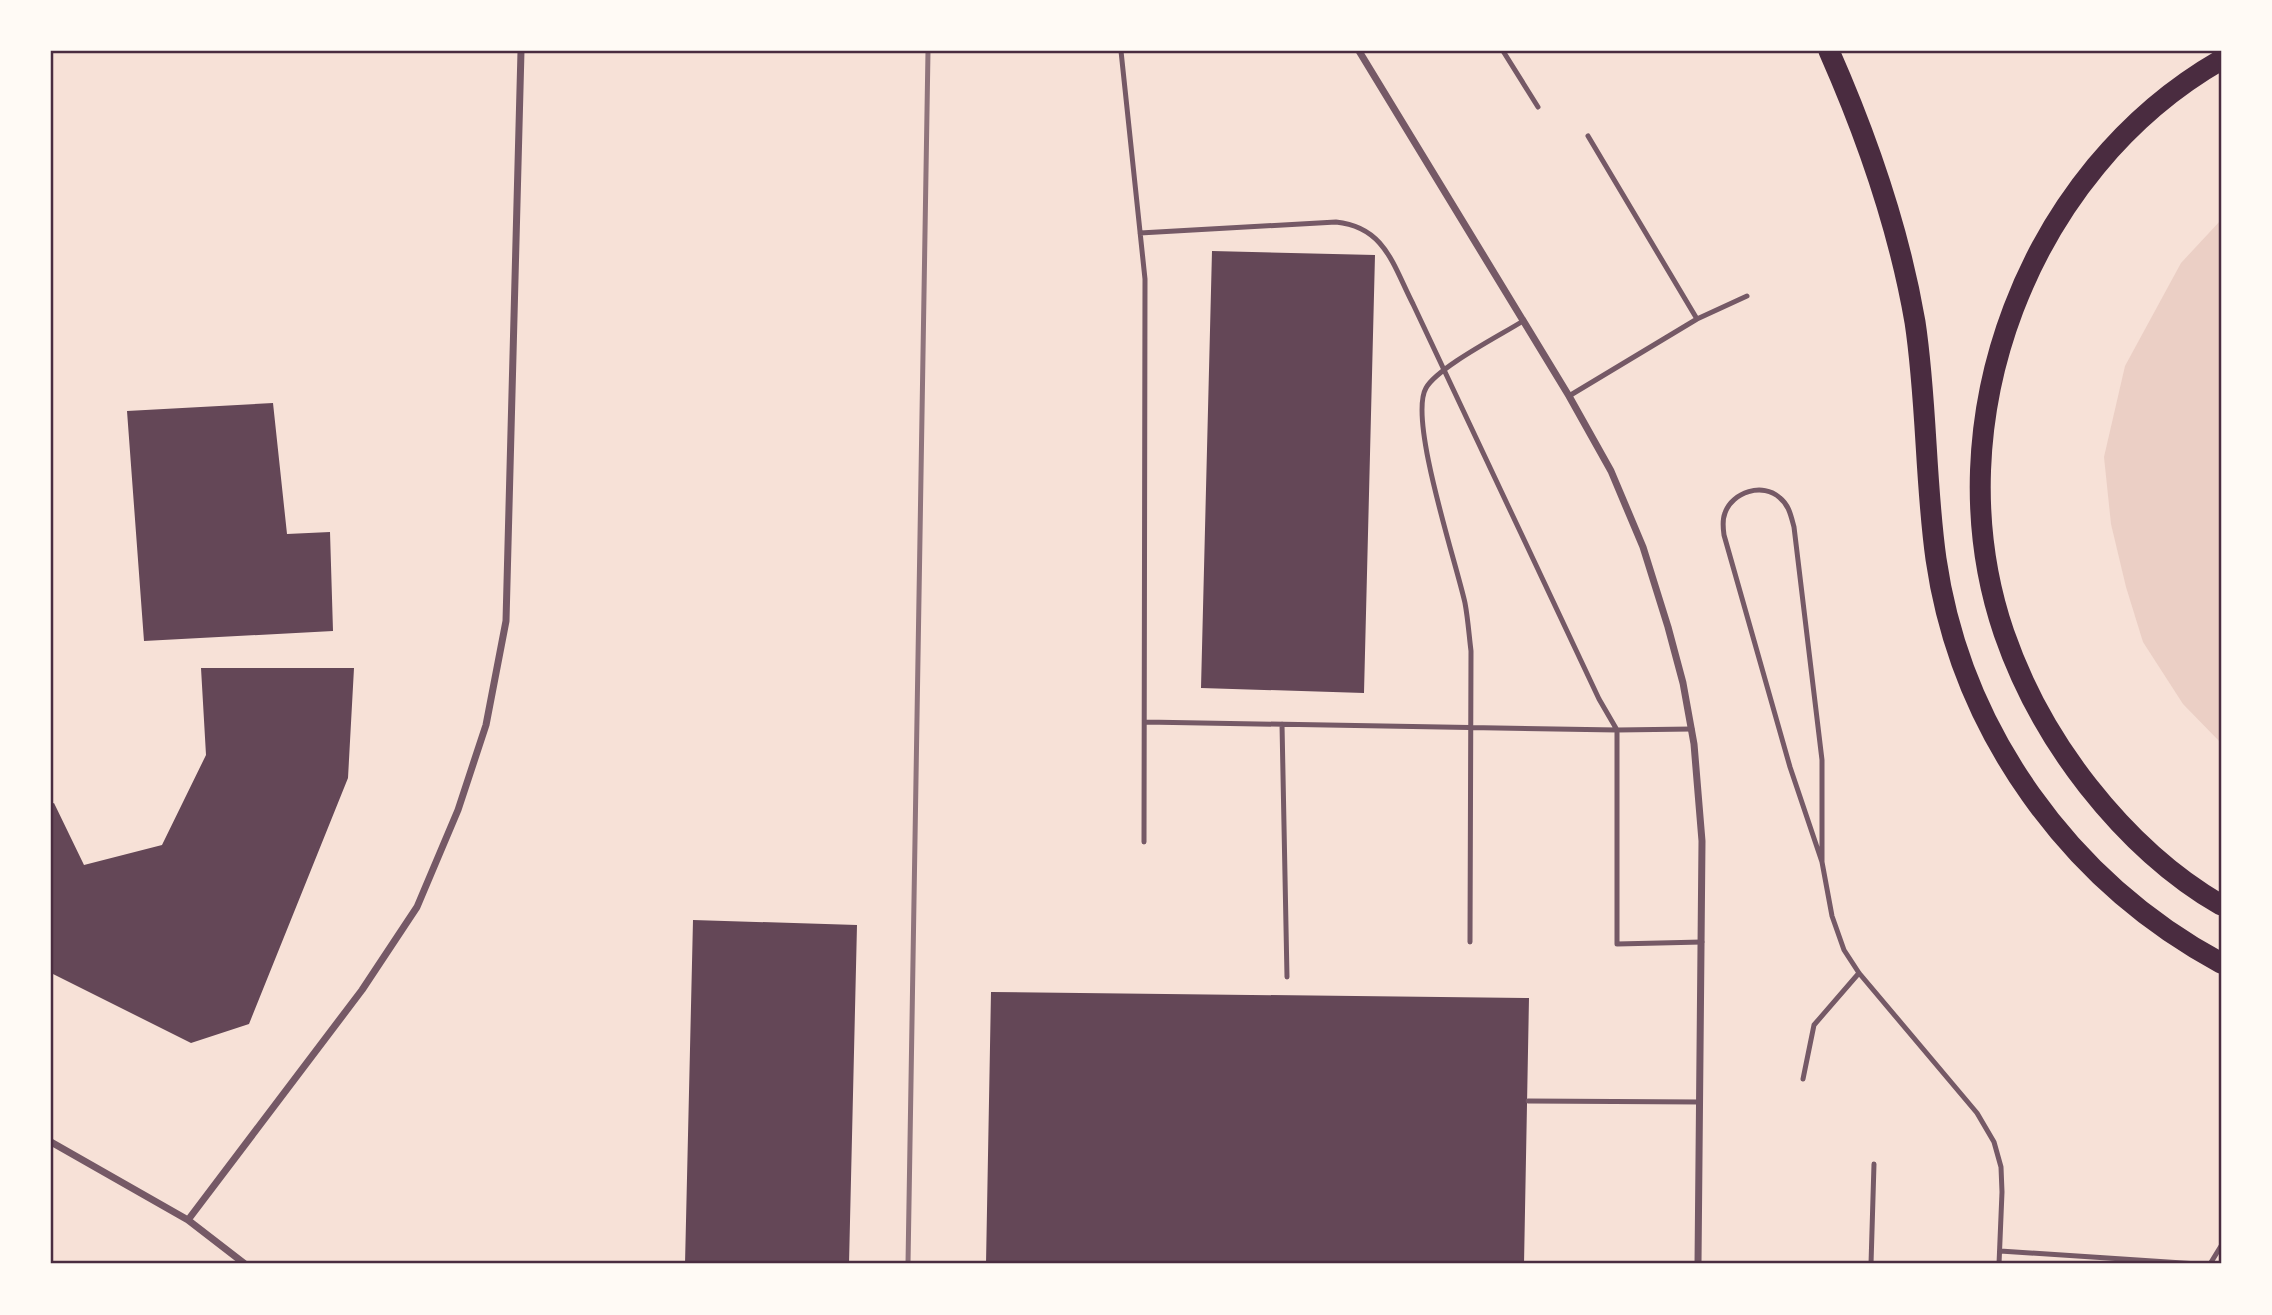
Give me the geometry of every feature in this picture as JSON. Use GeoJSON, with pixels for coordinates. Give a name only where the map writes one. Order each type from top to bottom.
{"type":"FeatureCollection","features":[{"type":"Feature","properties":{"kind":"highway"},"geometry":{"type":"LineString","coordinates":[[1829,51],[1870,154],[1896,237],[1906,280],[1920,358],[1932,520],[1942,593],[1951,629],[1978,703],[2014,771],[2050,822],[2084,860],[2137,909],[2190,946],[2221,963]]}},
{"type":"Feature","properties":{"kind":"highway"},"geometry":{"type":"LineString","coordinates":[[2221,60],[2158,103],[2111,148],[2067,204],[2034,259],[2006,329],[1992,381],[1983,442],[1981,496],[1988,565],[2004,633],[2028,690],[2054,737],[2080,776],[2124,828],[2176,874],[2221,905]]}},
{"type":"Feature","properties":{"kind":"street"},"geometry":{"type":"LineString","coordinates":[[188,1220],[362,990],[417,907],[458,810],[486,725],[506,621],[521,51]]}},
{"type":"Feature","properties":{"kind":"street"},"geometry":{"type":"LineString","coordinates":[[1359,51],[1569,396],[1611,471],[1643,547],[1671,636],[1692,729],[1701,809],[1703,942],[1698,1264]]}},
{"type":"Feature","properties":{"kind":"street"},"geometry":{"type":"LineString","coordinates":[[51,1142],[188,1220],[245,1264]]}},
{"type":"Feature","properties":{"kind":"lane"},"geometry":{"type":"LineString","coordinates":[[1121,51],[1145,279],[1144,842]]}},
{"type":"Feature","properties":{"kind":"lane"},"geometry":{"type":"LineString","coordinates":[[1503,51],[1538,107]]}},
{"type":"Feature","properties":{"kind":"lane"},"geometry":{"type":"LineString","coordinates":[[1588,136],[1697,319]]}},
{"type":"Feature","properties":{"kind":"lane"},"geometry":{"type":"LineString","coordinates":[[1140,233],[1336,222],[1359,226],[1376,237],[1445,370],[1616,730],[1617,944],[1703,942]]}},
{"type":"Feature","properties":{"kind":"lane"},"geometry":{"type":"LineString","coordinates":[[1569,396],[1697,319],[1747,296]]}},
{"type":"Feature","properties":{"kind":"lane"},"geometry":{"type":"LineString","coordinates":[[1470,942],[1471,651],[1465,606],[1429,460],[1421,416],[1422,400],[1427,386],[1445,370],[1523,321]]}},
{"type":"Feature","properties":{"kind":"lane"},"geometry":{"type":"LineString","coordinates":[[1822,862],[1822,760],[1794,527],[1790,513],[1780,498],[1766,491],[1750,491],[1738,496],[1728,506],[1723,519],[1724,535],[1790,766],[1822,862],[1837,933],[1859,973],[1977,1113],[1990,1135],[2001,1167],[1999,1264]]}},
{"type":"Feature","properties":{"kind":"lane"},"geometry":{"type":"LineString","coordinates":[[1145,722],[1692,729]]}},
{"type":"Feature","properties":{"kind":"lane"},"geometry":{"type":"LineString","coordinates":[[1282,724],[1287,976]]}},
{"type":"Feature","properties":{"kind":"lane"},"geometry":{"type":"LineString","coordinates":[[1803,1079],[1814,1025],[1859,973]]}},
{"type":"Feature","properties":{"kind":"lane"},"geometry":{"type":"LineString","coordinates":[[1528,1101],[1700,1102]]}},
{"type":"Feature","properties":{"kind":"lane"},"geometry":{"type":"LineString","coordinates":[[1871,1264],[1874,1164]]}},
{"type":"Feature","properties":{"kind":"lane"},"geometry":{"type":"LineString","coordinates":[[2210,1264],[2221,1245]]}},
{"type":"Feature","properties":{"kind":"lane"},"geometry":{"type":"LineString","coordinates":[[2000,1251],[2198,1264]]}},
{"type":"Feature","properties":{"kind":"shaded area"},"geometry":{"type":"Polygon","coordinates":[[[2221,220],[2221,743],[2183,704],[2143,642],[2111,524],[2104,457],[2125,366],[2181,263],[2221,220]]]}},
{"type":"Feature","properties":{"kind":"building"},"geometry":{"type":"Polygon","coordinates":[[[1212,251],[1375,255],[1364,693],[1201,688],[1212,251]]]}},
{"type":"Feature","properties":{"kind":"building"},"geometry":{"type":"Polygon","coordinates":[[[273,403],[287,534],[330,532],[333,631],[144,641],[127,411],[273,403]]]}},
{"type":"Feature","properties":{"kind":"building"},"geometry":{"type":"Polygon","coordinates":[[[201,668],[354,668],[348,778],[249,1024],[191,1043],[51,973],[51,804],[54,803],[84,865],[162,845],[206,755],[201,668]]]}},
{"type":"Feature","properties":{"kind":"building"},"geometry":{"type":"Polygon","coordinates":[[[693,920],[857,925],[849,1264],[685,1264],[693,920]]]}},
{"type":"Feature","properties":{"kind":"building"},"geometry":{"type":"Polygon","coordinates":[[[991,992],[1529,998],[1524,1264],[986,1264],[991,992]]]}},
{"type":"Feature","properties":{"kind":"railway"},"geometry":{"type":"LineString","coordinates":[[908,1264],[928,51]]}}]}
